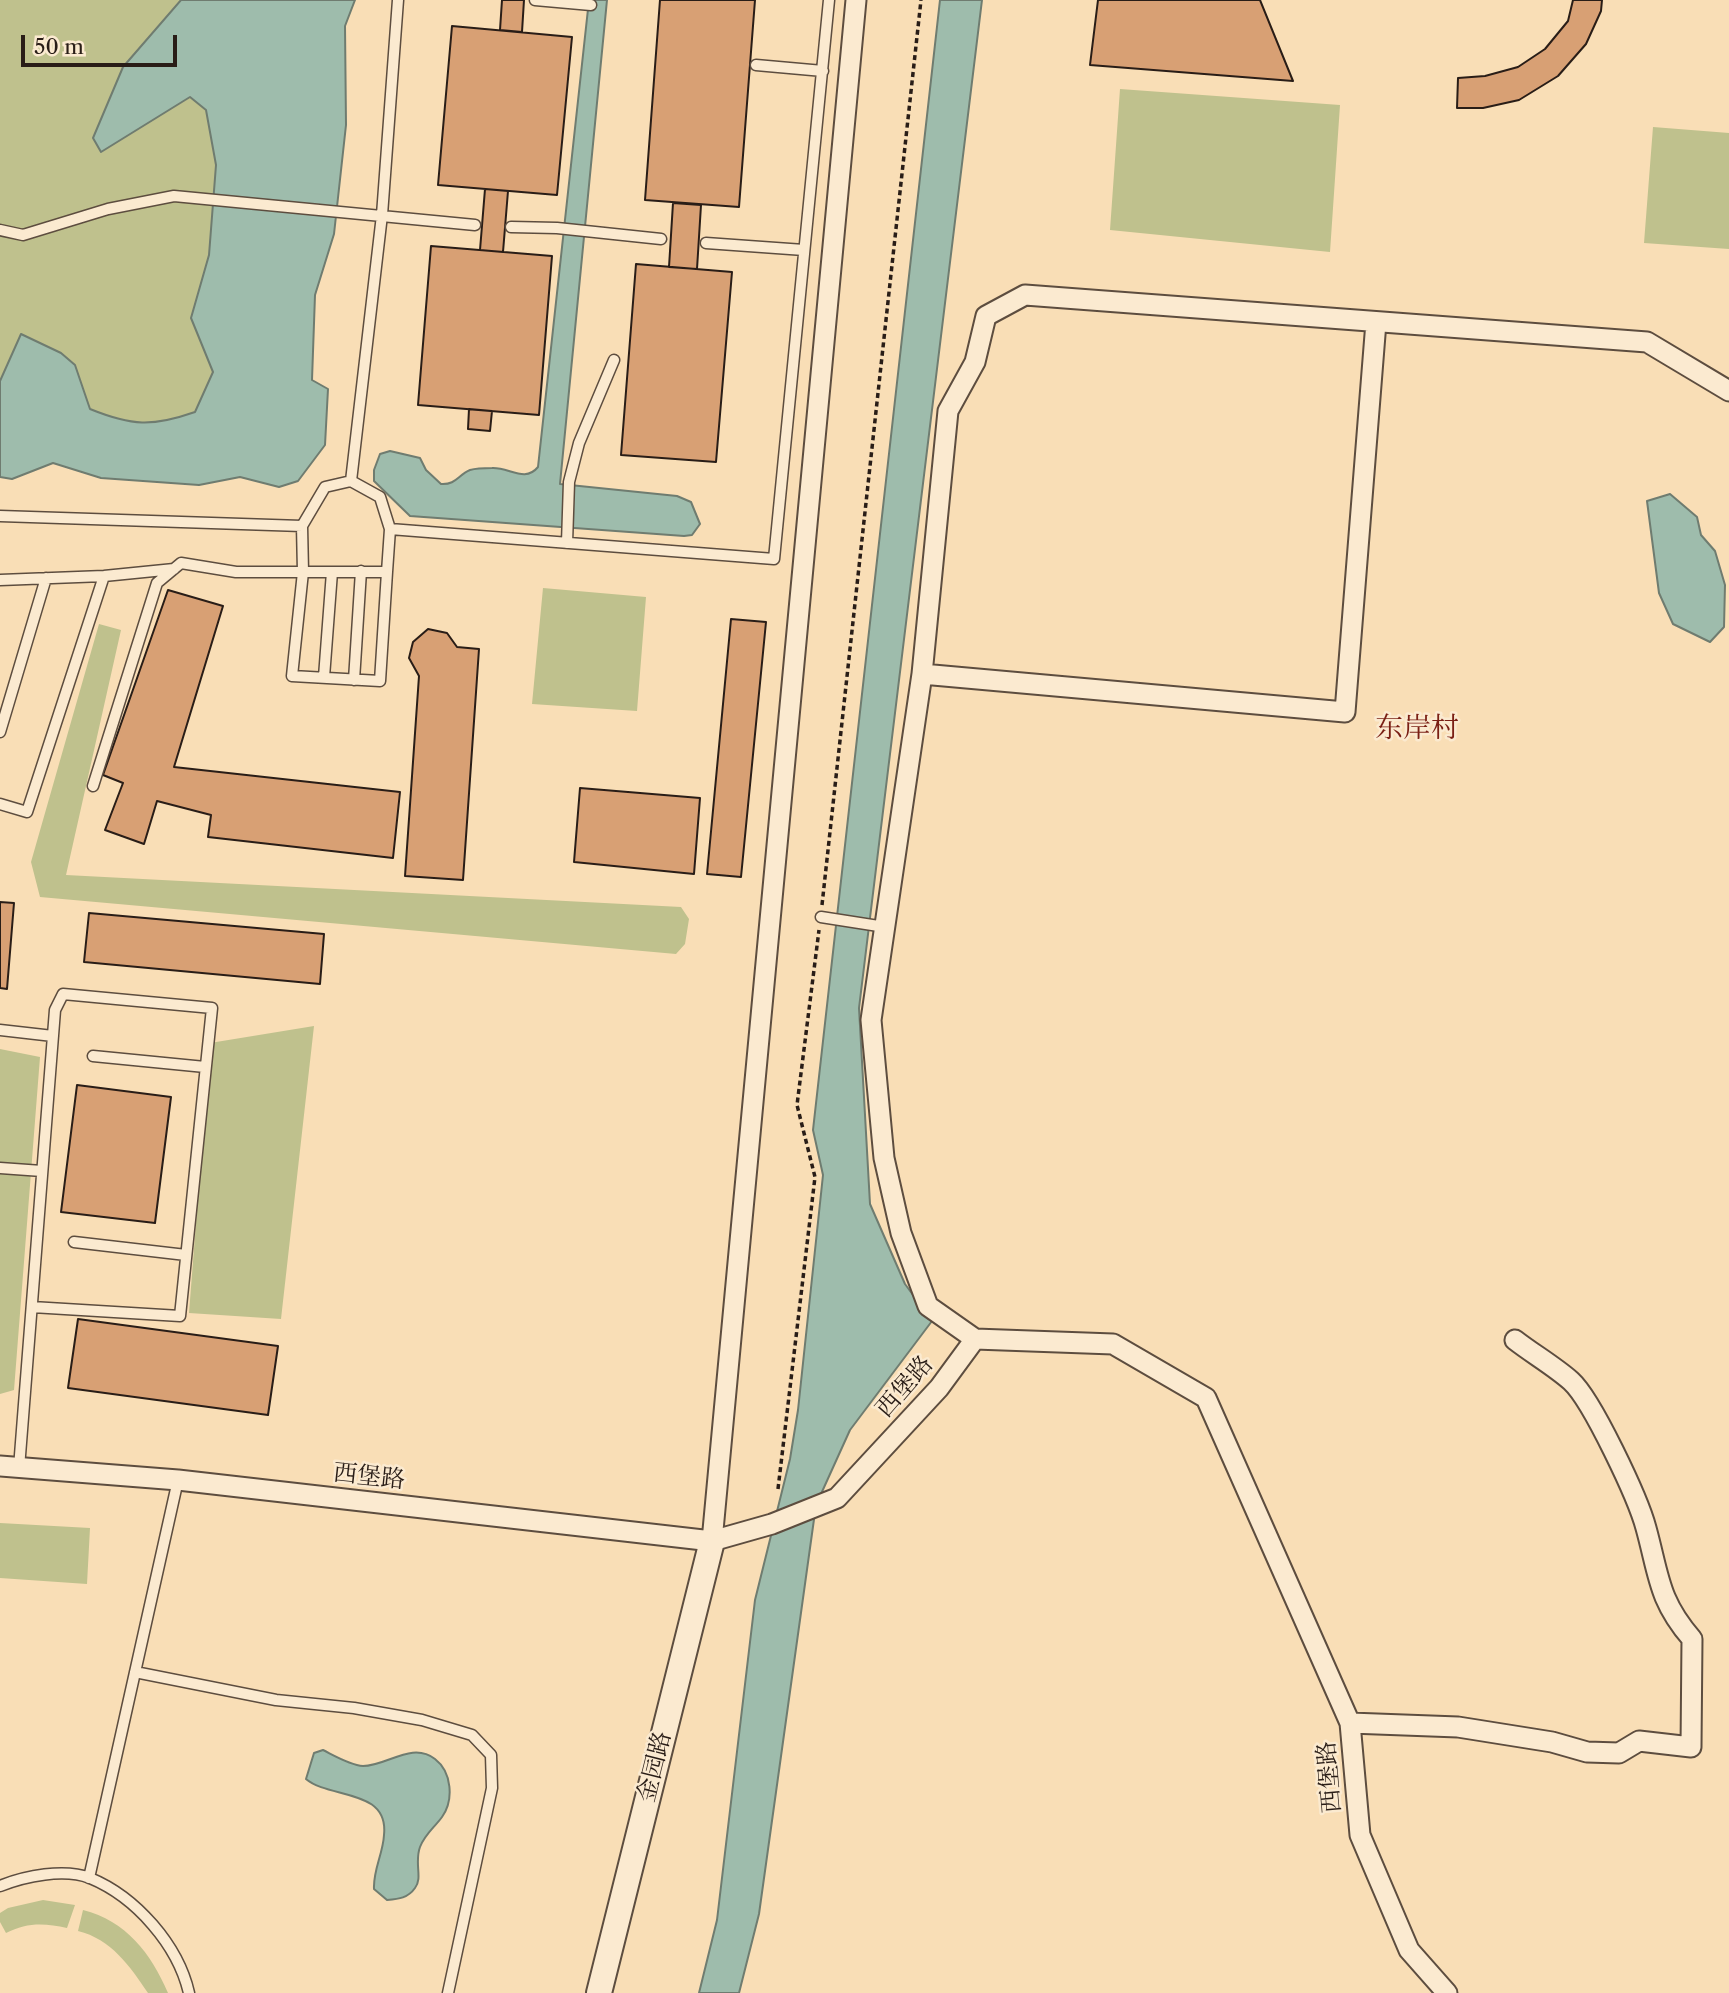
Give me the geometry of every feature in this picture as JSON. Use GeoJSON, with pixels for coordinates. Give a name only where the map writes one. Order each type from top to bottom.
{"type":"FeatureCollection","features":[{"type":"Feature","properties":{"kind":"street"},"geometry":{"type":"LineString","coordinates":[[712,1541],[856,0]]}},
{"type":"Feature","properties":{"kind":"street"},"geometry":{"type":"LineString","coordinates":[[975,1339],[928,1306],[901,1233],[884,1158],[871,1020],[922,674],[948,411],[975,362],[986,316],[1025,295],[1647,342],[1729,391]]}},
{"type":"Feature","properties":{"kind":"street"},"geometry":{"type":"LineString","coordinates":[[922,674],[1345,712],[1376,322]]}},
{"type":"Feature","properties":{"kind":"street","name":"西堡路"},"geometry":{"type":"LineString","coordinates":[[9,1467],[178,1480],[712,1541],[772,1524],[832,1501],[939,1388],[975,1339],[1112,1344],[1206,1398],[1350,1723],[1360,1835],[1409,1950],[1447,1993]]}},
{"type":"Feature","properties":{"kind":"street"},"geometry":{"type":"LineString","coordinates":[[1350,1723],[1458,1727],[1552,1742],[1587,1752],[1619,1754],[1639,1741],[1691,1747],[1692,1639],[1677,1621],[1659,1587],[1641,1514],[1609,1442],[1573,1383],[1515,1340]]}},
{"type":"Feature","properties":{"kind":"street","name":"金园路"},"geometry":{"type":"LineString","coordinates":[[598,1993],[712,1541]]}},
{"type":"Feature","properties":{"kind":"lane"},"geometry":{"type":"LineString","coordinates":[[351,481],[382,215],[398,0]]}},
{"type":"Feature","properties":{"kind":"lane"},"geometry":{"type":"LineString","coordinates":[[535,0],[591,5]]}},
{"type":"Feature","properties":{"kind":"lane"},"geometry":{"type":"LineString","coordinates":[[390,529],[567,538],[774,559],[829,0]]}},
{"type":"Feature","properties":{"kind":"lane"},"geometry":{"type":"LineString","coordinates":[[756,65],[823,71]]}},
{"type":"Feature","properties":{"kind":"lane"},"geometry":{"type":"LineString","coordinates":[[0,230],[23,235],[108,209],[174,196],[475,225]]}},
{"type":"Feature","properties":{"kind":"lane"},"geometry":{"type":"LineString","coordinates":[[511,227],[557,228],[660,239]]}},
{"type":"Feature","properties":{"kind":"lane"},"geometry":{"type":"LineString","coordinates":[[706,243],[804,250]]}},
{"type":"Feature","properties":{"kind":"lane"},"geometry":{"type":"LineString","coordinates":[[567,538],[569,482],[586,422],[614,360]]}},
{"type":"Feature","properties":{"kind":"lane"},"geometry":{"type":"LineString","coordinates":[[351,481],[380,497],[390,529],[380,681],[292,676],[303,572],[302,526],[324,488],[351,481]]}},
{"type":"Feature","properties":{"kind":"lane"},"geometry":{"type":"LineString","coordinates":[[0,516],[302,526]]}},
{"type":"Feature","properties":{"kind":"lane"},"geometry":{"type":"LineString","coordinates":[[93,786],[158,583],[174,569],[181,564],[236,572],[387,572]]}},
{"type":"Feature","properties":{"kind":"lane"},"geometry":{"type":"LineString","coordinates":[[0,580],[104,576],[174,569]]}},
{"type":"Feature","properties":{"kind":"lane"},"geometry":{"type":"LineString","coordinates":[[354,680],[361,571]]}},
{"type":"Feature","properties":{"kind":"lane"},"geometry":{"type":"LineString","coordinates":[[324,677],[332,572]]}},
{"type":"Feature","properties":{"kind":"lane"},"geometry":{"type":"LineString","coordinates":[[0,804],[27,812],[104,576]]}},
{"type":"Feature","properties":{"kind":"lane"},"geometry":{"type":"LineString","coordinates":[[0,732],[46,578]]}},
{"type":"Feature","properties":{"kind":"lane"},"geometry":{"type":"LineString","coordinates":[[821,917],[885,927]]}},
{"type":"Feature","properties":{"kind":"lane"},"geometry":{"type":"LineString","coordinates":[[9,1467],[32,1307],[55,1010],[63,994],[212,1008],[180,1316],[32,1307]]}},
{"type":"Feature","properties":{"kind":"lane"},"geometry":{"type":"LineString","coordinates":[[0,1030],[53,1036]]}},
{"type":"Feature","properties":{"kind":"lane"},"geometry":{"type":"LineString","coordinates":[[93,1056],[205,1067]]}},
{"type":"Feature","properties":{"kind":"lane"},"geometry":{"type":"LineString","coordinates":[[0,1168],[42,1171]]}},
{"type":"Feature","properties":{"kind":"lane"},"geometry":{"type":"LineString","coordinates":[[74,1242],[186,1255]]}},
{"type":"Feature","properties":{"kind":"lane"},"geometry":{"type":"LineString","coordinates":[[89,1878],[178,1480]]}},
{"type":"Feature","properties":{"kind":"lane"},"geometry":{"type":"LineString","coordinates":[[135,1672],[276,1700],[355,1708],[422,1720],[472,1735],[491,1755],[492,1788],[449,1993]]}},
{"type":"Feature","properties":{"kind":"lane"},"geometry":{"type":"LineString","coordinates":[[0,1886],[57,1874],[89,1878],[132,1903],[165,1941],[184,1970],[189,1993]]}},
{"type":"Feature","properties":{"kind":"path"},"geometry":{"type":"LineString","coordinates":[[778,1489],[815,1177],[797,1105],[821,917],[921,0]]}},
{"type":"Feature","properties":{"kind":"green space"},"geometry":{"type":"Polygon","coordinates":[[[0,0],[181,0],[123,67],[93,138],[101,151],[191,97],[206,110],[216,165],[209,255],[191,318],[213,372],[195,412],[166,420],[142,422],[118,419],[89,409],[75,365],[21,335],[0,381],[0,0]]]}},
{"type":"Feature","properties":{"kind":"green space"},"geometry":{"type":"Polygon","coordinates":[[[1120,89],[1340,105],[1330,252],[1110,230],[1120,89]]]}},
{"type":"Feature","properties":{"kind":"green space"},"geometry":{"type":"Polygon","coordinates":[[[1653,127],[1729,133],[1729,249],[1644,243],[1653,127]]]}},
{"type":"Feature","properties":{"kind":"green space"},"geometry":{"type":"Polygon","coordinates":[[[543,588],[646,597],[637,711],[532,704],[543,588]]]}},
{"type":"Feature","properties":{"kind":"green space"},"geometry":{"type":"Polygon","coordinates":[[[99,624],[121,630],[66,875],[681,907],[689,919],[685,944],[676,954],[40,897],[31,862],[99,624]]]}},
{"type":"Feature","properties":{"kind":"green space"},"geometry":{"type":"Polygon","coordinates":[[[314,1026],[281,1319],[189,1313],[210,1043],[314,1026]]]}},
{"type":"Feature","properties":{"kind":"green space"},"geometry":{"type":"Polygon","coordinates":[[[0,1049],[40,1057],[14,1390],[0,1394],[0,1049]]]}},
{"type":"Feature","properties":{"kind":"green space"},"geometry":{"type":"Polygon","coordinates":[[[0,1523],[90,1528],[87,1584],[0,1578],[0,1523]]]}},
{"type":"Feature","properties":{"kind":"green space"},"geometry":{"type":"Polygon","coordinates":[[[43,1900],[75,1905],[67,1928],[36,1924],[6,1933],[0,1922],[0,1913],[8,1908],[43,1900]]]}},
{"type":"Feature","properties":{"kind":"green space"},"geometry":{"type":"Polygon","coordinates":[[[83,1910],[112,1922],[135,1941],[154,1965],[168,1993],[148,1993],[127,1964],[110,1947],[78,1931],[83,1910]]]}},
{"type":"Feature","properties":{"kind":"shaded area"},"geometry":{"type":"Polygon","coordinates":[[[181,0],[355,0],[345,26],[346,125],[334,234],[315,295],[312,380],[328,389],[325,445],[298,481],[279,487],[240,477],[199,485],[101,478],[53,463],[12,479],[0,477],[0,381],[21,334],[61,353],[75,365],[90,409],[118,419],[154,422],[195,412],[213,372],[191,318],[209,255],[216,165],[206,110],[190,97],[101,152],[93,138],[123,67],[181,0]]]}},
{"type":"Feature","properties":{"kind":"shaded area"},"geometry":{"type":"Polygon","coordinates":[[[589,0],[607,0],[560,484],[677,496],[691,502],[700,524],[692,535],[684,536],[410,516],[374,481],[374,470],[380,454],[390,451],[420,458],[426,470],[441,484],[450,483],[475,469],[498,468],[528,474],[538,467],[589,0]]]}},
{"type":"Feature","properties":{"kind":"shaded area"},"geometry":{"type":"Polygon","coordinates":[[[940,0],[982,0],[859,1008],[870,1204],[905,1284],[932,1321],[850,1430],[816,1505],[759,1914],[739,1993],[699,1993],[717,1920],[755,1600],[790,1459],[798,1410],[823,1175],[813,1130],[940,0]]]}},
{"type":"Feature","properties":{"kind":"shaded area"},"geometry":{"type":"Polygon","coordinates":[[[1670,494],[1697,517],[1701,535],[1715,551],[1725,585],[1724,627],[1710,642],[1673,624],[1659,593],[1647,501],[1670,494]]]}},
{"type":"Feature","properties":{"kind":"shaded area"},"geometry":{"type":"Polygon","coordinates":[[[323,1750],[363,1766],[417,1752],[435,1759],[445,1771],[450,1795],[446,1810],[422,1842],[418,1853],[417,1884],[406,1896],[387,1900],[374,1889],[384,1835],[383,1820],[377,1809],[368,1802],[329,1790],[306,1779],[314,1753],[323,1750]]]}},
{"type":"Feature","properties":{"kind":"building"},"geometry":{"type":"Polygon","coordinates":[[[502,0],[524,0],[522,32],[500,30],[502,0]]]}},
{"type":"Feature","properties":{"kind":"building"},"geometry":{"type":"Polygon","coordinates":[[[660,0],[755,0],[739,207],[645,200],[660,0]]]}},
{"type":"Feature","properties":{"kind":"building"},"geometry":{"type":"Polygon","coordinates":[[[1098,0],[1260,0],[1293,81],[1090,65],[1098,0]]]}},
{"type":"Feature","properties":{"kind":"building"},"geometry":{"type":"Polygon","coordinates":[[[1573,0],[1602,0],[1601,11],[1586,44],[1558,76],[1519,100],[1483,108],[1457,108],[1458,78],[1485,76],[1518,67],[1545,49],[1568,21],[1573,0]]]}},
{"type":"Feature","properties":{"kind":"building"},"geometry":{"type":"Polygon","coordinates":[[[452,26],[572,37],[557,195],[438,185],[452,26]]]}},
{"type":"Feature","properties":{"kind":"building"},"geometry":{"type":"Polygon","coordinates":[[[485,189],[508,191],[503,252],[480,250],[485,189]]]}},
{"type":"Feature","properties":{"kind":"building"},"geometry":{"type":"Polygon","coordinates":[[[673,203],[701,205],[697,269],[669,267],[673,203]]]}},
{"type":"Feature","properties":{"kind":"building"},"geometry":{"type":"Polygon","coordinates":[[[431,246],[552,256],[539,415],[418,405],[431,246]]]}},
{"type":"Feature","properties":{"kind":"building"},"geometry":{"type":"Polygon","coordinates":[[[636,264],[732,272],[716,462],[621,455],[636,264]]]}},
{"type":"Feature","properties":{"kind":"building"},"geometry":{"type":"Polygon","coordinates":[[[469,409],[492,411],[490,431],[468,429],[469,409]]]}},
{"type":"Feature","properties":{"kind":"building"},"geometry":{"type":"Polygon","coordinates":[[[168,590],[223,606],[174,767],[400,792],[393,858],[208,837],[211,815],[157,801],[144,844],[105,830],[123,783],[103,775],[168,590]]]}},
{"type":"Feature","properties":{"kind":"building"},"geometry":{"type":"Polygon","coordinates":[[[731,619],[766,622],[741,877],[707,874],[731,619]]]}},
{"type":"Feature","properties":{"kind":"building"},"geometry":{"type":"Polygon","coordinates":[[[428,629],[447,633],[457,647],[479,649],[463,880],[405,876],[419,676],[409,658],[413,642],[428,629]]]}},
{"type":"Feature","properties":{"kind":"building"},"geometry":{"type":"Polygon","coordinates":[[[580,788],[700,798],[694,874],[574,862],[580,788]]]}},
{"type":"Feature","properties":{"kind":"building"},"geometry":{"type":"Polygon","coordinates":[[[0,902],[14,903],[7,989],[0,988],[0,902]]]}},
{"type":"Feature","properties":{"kind":"building"},"geometry":{"type":"Polygon","coordinates":[[[89,913],[324,934],[320,984],[84,962],[89,913]]]}},
{"type":"Feature","properties":{"kind":"building"},"geometry":{"type":"Polygon","coordinates":[[[77,1085],[171,1097],[155,1223],[61,1212],[77,1085]]]}},
{"type":"Feature","properties":{"kind":"building"},"geometry":{"type":"Polygon","coordinates":[[[78,1319],[278,1346],[268,1415],[68,1388],[78,1319]]]}},
{"type":"Feature","properties":{"kind":"district","name":"东岸村"},"geometry":{"type":"Point","coordinates":[1417,729]}}]}
